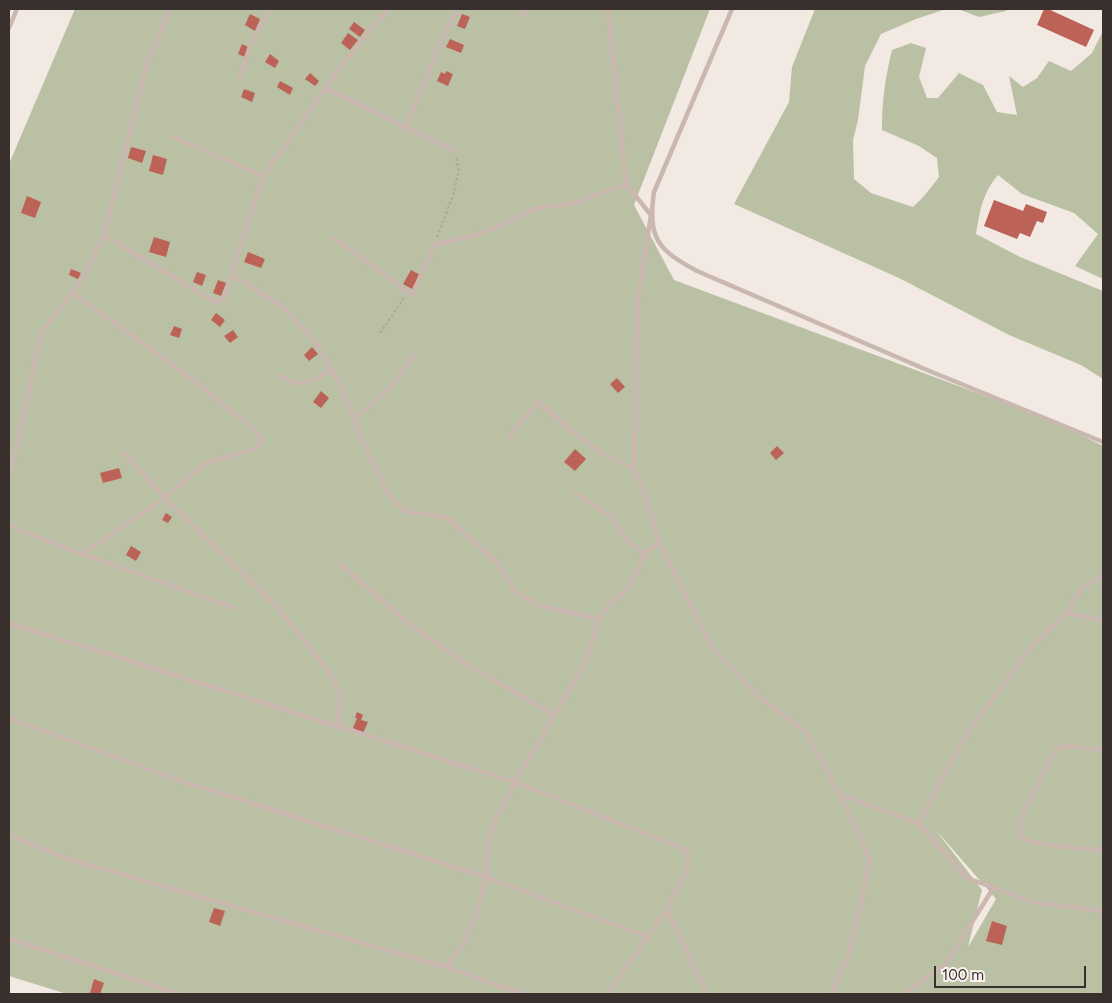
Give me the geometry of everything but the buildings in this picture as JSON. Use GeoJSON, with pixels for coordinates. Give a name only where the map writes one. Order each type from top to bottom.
{"type":"FeatureCollection","features":[{"type":"Feature","properties":{"kind":"lane"},"geometry":{"type":"LineString","coordinates":[[9,28],[17,9]]}},
{"type":"Feature","properties":{"kind":"lane"},"geometry":{"type":"LineString","coordinates":[[9,474],[17,446],[41,333],[81,281],[104,235],[146,67],[170,9]]}},
{"type":"Feature","properties":{"kind":"lane"},"geometry":{"type":"LineString","coordinates":[[239,80],[250,46],[269,9]]}},
{"type":"Feature","properties":{"kind":"lane"},"geometry":{"type":"LineString","coordinates":[[104,235],[216,303],[224,298],[263,176],[342,64],[388,9]]}},
{"type":"Feature","properties":{"kind":"lane"},"geometry":{"type":"LineString","coordinates":[[405,128],[444,35],[457,9]]}},
{"type":"Feature","properties":{"kind":"lane"},"geometry":{"type":"LineString","coordinates":[[521,16],[529,9]]}},
{"type":"Feature","properties":{"kind":"lane"},"geometry":{"type":"LineString","coordinates":[[608,9],[626,184],[650,215],[659,246],[673,259],[927,370],[1103,442]]}},
{"type":"Feature","properties":{"kind":"lane"},"geometry":{"type":"LineString","coordinates":[[732,9],[654,192],[638,299],[634,469],[643,488],[659,542],[712,647],[758,696],[806,732],[839,794],[870,860],[849,955],[831,994]]}},
{"type":"Feature","properties":{"kind":"lane"},"geometry":{"type":"LineString","coordinates":[[325,88],[455,151]]}},
{"type":"Feature","properties":{"kind":"lane"},"geometry":{"type":"LineString","coordinates":[[174,136],[263,176]]}},
{"type":"Feature","properties":{"kind":"lane"},"geometry":{"type":"LineString","coordinates":[[333,237],[412,295],[435,244],[477,235],[536,208],[572,204],[626,184]]}},
{"type":"Feature","properties":{"kind":"lane"},"geometry":{"type":"LineString","coordinates":[[232,274],[284,308],[317,344],[341,386],[354,420],[387,492],[404,511],[448,518],[496,562],[514,592],[541,606],[599,619]]}},
{"type":"Feature","properties":{"kind":"lane"},"geometry":{"type":"LineString","coordinates":[[72,292],[252,426],[262,440],[257,447],[251,450],[204,464],[165,498],[82,554]]}},
{"type":"Feature","properties":{"kind":"lane"},"geometry":{"type":"LineString","coordinates":[[354,420],[389,389],[414,356]]}},
{"type":"Feature","properties":{"kind":"lane"},"geometry":{"type":"LineString","coordinates":[[280,375],[299,383],[313,382],[332,370]]}},
{"type":"Feature","properties":{"kind":"lane"},"geometry":{"type":"LineString","coordinates":[[509,437],[538,401],[578,436],[605,455],[634,469]]}},
{"type":"Feature","properties":{"kind":"lane"},"geometry":{"type":"LineString","coordinates":[[124,453],[165,498],[279,609],[326,668],[342,693],[336,726]]}},
{"type":"Feature","properties":{"kind":"lane"},"geometry":{"type":"LineString","coordinates":[[575,493],[610,516],[628,542],[645,554]]}},
{"type":"Feature","properties":{"kind":"lane"},"geometry":{"type":"LineString","coordinates":[[9,523],[19,530],[82,554],[234,608]]}},
{"type":"Feature","properties":{"kind":"lane"},"geometry":{"type":"LineString","coordinates":[[446,967],[464,943],[478,911],[486,877],[487,846],[494,823],[515,782],[585,663],[599,619],[609,604],[630,587],[645,554],[659,542]]}},
{"type":"Feature","properties":{"kind":"lane"},"geometry":{"type":"LineString","coordinates":[[340,564],[412,626],[463,662],[554,715]]}},
{"type":"Feature","properties":{"kind":"lane"},"geometry":{"type":"LineString","coordinates":[[919,824],[949,765],[972,727],[1032,646],[1066,613],[1083,587],[1103,576]]}},
{"type":"Feature","properties":{"kind":"lane"},"geometry":{"type":"LineString","coordinates":[[1066,613],[1103,620]]}},
{"type":"Feature","properties":{"kind":"lane"},"geometry":{"type":"LineString","coordinates":[[9,623],[515,782],[687,850],[688,866],[667,909],[608,994]]}},
{"type":"Feature","properties":{"kind":"lane"},"geometry":{"type":"LineString","coordinates":[[9,718],[175,779],[486,877],[648,937]]}},
{"type":"Feature","properties":{"kind":"lane"},"geometry":{"type":"LineString","coordinates":[[1103,750],[1067,746],[1058,748],[1053,754],[1019,822],[1019,832],[1022,838],[1034,843],[1103,850]]}},
{"type":"Feature","properties":{"kind":"lane"},"geometry":{"type":"LineString","coordinates":[[839,794],[919,824],[967,878],[1036,903],[1103,911]]}},
{"type":"Feature","properties":{"kind":"lane"},"geometry":{"type":"LineString","coordinates":[[9,835],[68,860],[446,967],[524,994]]}},
{"type":"Feature","properties":{"kind":"lane"},"geometry":{"type":"LineString","coordinates":[[904,994],[945,965],[994,888]]}},
{"type":"Feature","properties":{"kind":"lane"},"geometry":{"type":"LineString","coordinates":[[667,909],[707,994]]}},
{"type":"Feature","properties":{"kind":"lane"},"geometry":{"type":"LineString","coordinates":[[9,939],[180,994]]}},
{"type":"Feature","properties":{"kind":"path"},"geometry":{"type":"LineString","coordinates":[[435,244],[459,170],[455,151]]}},
{"type":"Feature","properties":{"kind":"path"},"geometry":{"type":"LineString","coordinates":[[380,332],[408,292]]}},
{"type":"Feature","properties":{"kind":"green space"},"geometry":{"type":"Polygon","coordinates":[[[75,9],[710,9],[634,205],[674,280],[1055,422],[1103,446],[1103,994],[67,994],[9,976],[9,164],[75,9]],[[935,829],[982,890],[968,947],[996,899],[935,829]]]}},
{"type":"Feature","properties":{"kind":"green space"},"geometry":{"type":"Polygon","coordinates":[[[815,9],[946,9],[881,34],[865,66],[858,120],[853,140],[854,179],[871,193],[913,207],[939,177],[937,158],[919,146],[882,130],[884,90],[892,50],[911,43],[926,48],[919,77],[927,98],[938,98],[959,73],[983,85],[997,112],[1017,115],[1009,76],[1023,87],[1037,78],[1049,61],[1071,71],[1092,53],[1103,31],[1103,279],[1075,266],[1098,234],[1074,213],[1022,194],[998,175],[985,196],[980,210],[976,234],[1020,257],[1103,291],[1103,379],[1081,365],[1009,335],[899,278],[734,204],[789,102],[792,67],[815,9]]]}},
{"type":"Feature","properties":{"kind":"green space"},"geometry":{"type":"Polygon","coordinates":[[[958,9],[1009,9],[979,17],[958,9]]]}}]}
